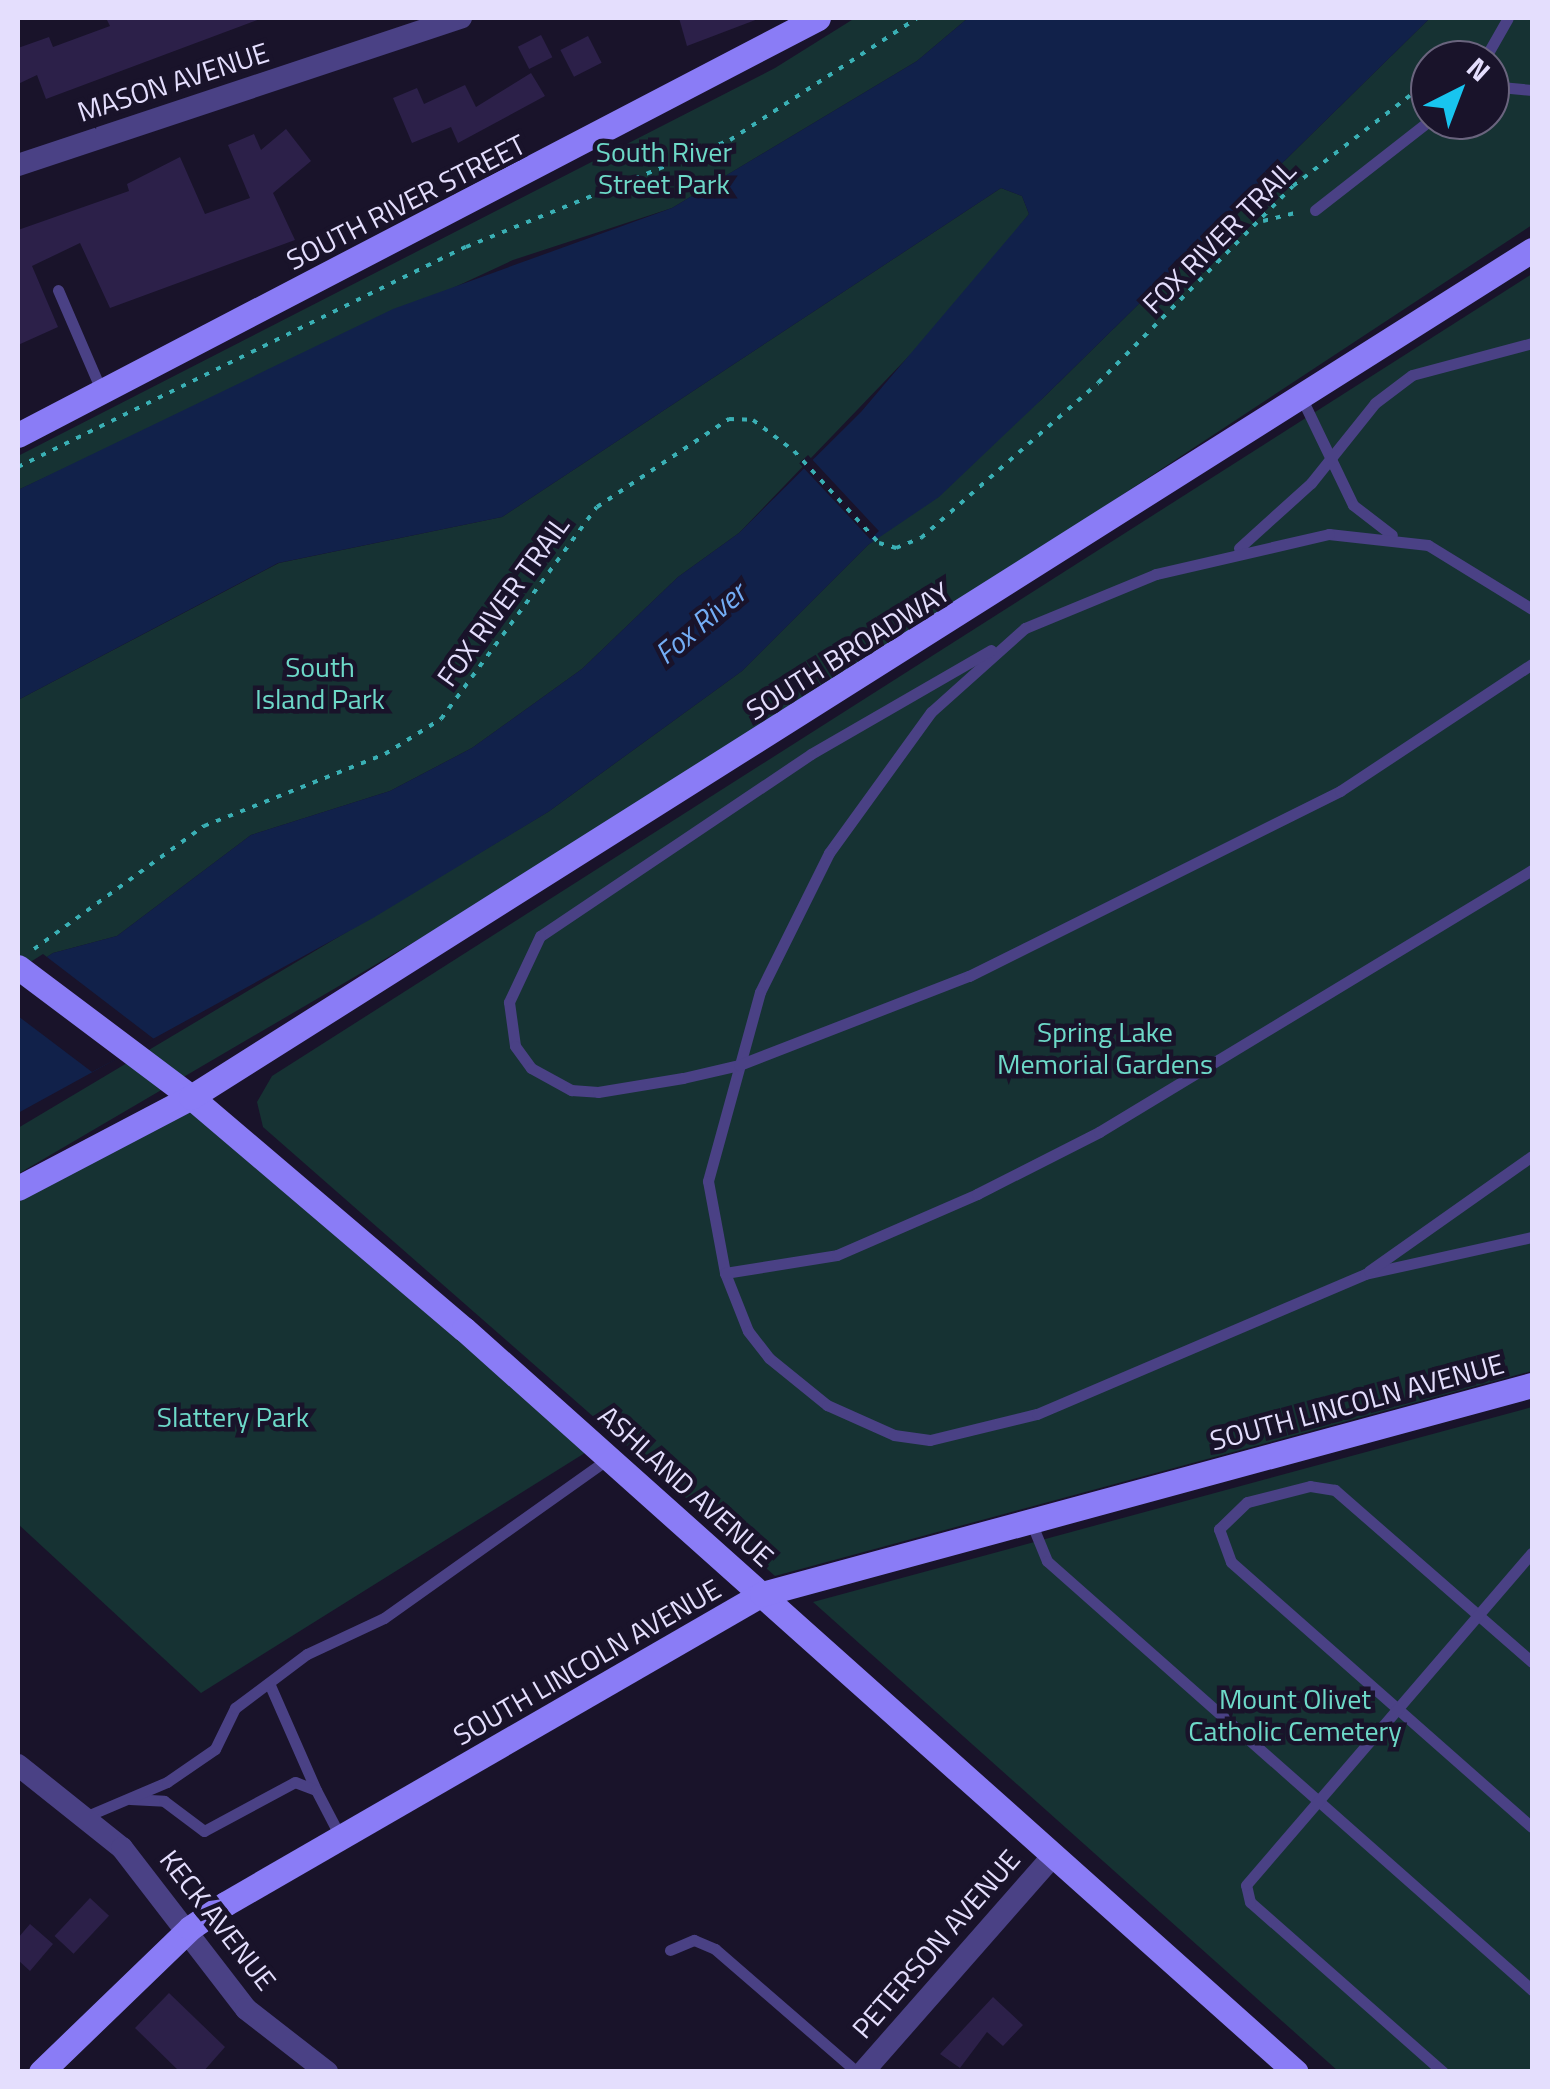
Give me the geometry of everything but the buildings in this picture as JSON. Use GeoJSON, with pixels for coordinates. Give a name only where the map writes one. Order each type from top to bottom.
{"type":"FeatureCollection","features":[{"type":"Feature","properties":{"kind":"street","name":"MASON AVENUE"},"geometry":{"type":"LineString","coordinates":[[18,166],[461,18]]}},
{"type":"Feature","properties":{"kind":"street","name":"SOUTH RIVER STREET"},"geometry":{"type":"LineString","coordinates":[[18,435],[818,18]]}},
{"type":"Feature","properties":{"kind":"street","name":"SOUTH BROADWAY"},"geometry":{"type":"LineString","coordinates":[[18,1188],[191,1097],[1303,401],[1532,250]]}},
{"type":"Feature","properties":{"kind":"street","name":"ASHLAND AVENUE"},"geometry":{"type":"LineString","coordinates":[[18,967],[191,1097],[610,1458],[1296,2072]]}},
{"type":"Feature","properties":{"kind":"street","name":"SOUTH LINCOLN AVENUE"},"geometry":{"type":"LineString","coordinates":[[41,2072],[190,1928],[762,1594],[1532,1386]]}},
{"type":"Feature","properties":{"kind":"street","name":"KECK AVENUE"},"geometry":{"type":"LineString","coordinates":[[18,1765],[87,1816],[190,1928],[246,2009],[327,2072]]}},
{"type":"Feature","properties":{"kind":"street","name":"PETERSON AVENUE"},"geometry":{"type":"LineString","coordinates":[[860,2072],[1053,1856]]}},
{"type":"Feature","properties":{"kind":"lane"},"geometry":{"type":"LineString","coordinates":[[1495,40],[1508,18]]}},
{"type":"Feature","properties":{"kind":"lane"},"geometry":{"type":"LineString","coordinates":[[1315,210],[1410,136]]}},
{"type":"Feature","properties":{"kind":"lane"},"geometry":{"type":"LineString","coordinates":[[58,290],[102,392]]}},
{"type":"Feature","properties":{"kind":"lane"},"geometry":{"type":"LineString","coordinates":[[1238,549],[1332,455],[1375,403],[1412,374],[1532,344]]}},
{"type":"Feature","properties":{"kind":"lane"},"geometry":{"type":"LineString","coordinates":[[1303,401],[1352,504],[1398,539]]}},
{"type":"Feature","properties":{"kind":"lane"},"geometry":{"type":"LineString","coordinates":[[1532,609],[1456,558],[1398,539],[1329,534],[1238,549],[1089,598],[918,687],[590,898],[540,936],[514,978],[514,1046],[531,1068],[571,1090],[626,1090],[740,1065],[970,976],[1191,871],[1413,748],[1532,664]]}},
{"type":"Feature","properties":{"kind":"lane"},"geometry":{"type":"LineString","coordinates":[[1002,645],[931,712],[829,852],[760,992],[708,1181],[725,1273],[748,1331],[797,1386],[862,1422],[930,1440],[997,1429],[1365,1274],[1532,1236]]}},
{"type":"Feature","properties":{"kind":"lane"},"geometry":{"type":"LineString","coordinates":[[725,1273],[836,1255],[977,1194],[1099,1132],[1532,870]]}},
{"type":"Feature","properties":{"kind":"lane"},"geometry":{"type":"LineString","coordinates":[[1365,1274],[1532,1156]]}},
{"type":"Feature","properties":{"kind":"lane"},"geometry":{"type":"LineString","coordinates":[[87,1816],[126,1799],[215,1749],[236,1708],[306,1654],[384,1618],[610,1458]]}},
{"type":"Feature","properties":{"kind":"lane"},"geometry":{"type":"LineString","coordinates":[[1532,1662],[1335,1490],[1310,1486],[1247,1502],[1224,1519],[1218,1540],[1232,1562],[1532,1827]]}},
{"type":"Feature","properties":{"kind":"lane"},"geometry":{"type":"LineString","coordinates":[[1031,1522],[1047,1560],[1532,1990]]}},
{"type":"Feature","properties":{"kind":"lane"},"geometry":{"type":"LineString","coordinates":[[1442,2072],[1250,1902],[1250,1877],[1532,1553]]}},
{"type":"Feature","properties":{"kind":"lane"},"geometry":{"type":"LineString","coordinates":[[269,1683],[342,1839]]}},
{"type":"Feature","properties":{"kind":"lane"},"geometry":{"type":"LineString","coordinates":[[126,1799],[164,1801],[204,1832],[295,1782],[316,1790]]}},
{"type":"Feature","properties":{"kind":"lane"},"geometry":{"type":"LineString","coordinates":[[670,1950],[694,1940],[715,1949],[860,2072]]}},
{"type":"Feature","properties":{"kind":"path"},"geometry":{"type":"LineString","coordinates":[[18,466],[466,247],[730,140],[917,18]]}},
{"type":"Feature","properties":{"kind":"path","name":"FOX RIVER TRAIL"},"geometry":{"type":"LineString","coordinates":[[18,959],[204,826],[385,754],[441,719],[597,508],[729,418],[752,420],[803,460],[878,543],[896,548],[922,538],[1098,383],[1259,222],[1410,97]]}},
{"type":"Feature","properties":{"kind":"path"},"geometry":{"type":"LineString","coordinates":[[1259,222],[1315,210]]}},
{"type":"Feature","properties":{"kind":"green space","name":"South River Street Park"},"geometry":{"type":"Polygon","coordinates":[[[855,18],[968,18],[917,61],[672,208],[513,260],[18,490],[18,456],[775,68],[855,18]]]}},
{"type":"Feature","properties":{"kind":"green space"},"geometry":{"type":"Polygon","coordinates":[[[1430,18],[1532,18],[1532,225],[999,576],[450,921],[18,1174],[18,1128],[548,812],[742,671],[868,545],[1042,399],[1430,18]]]}},
{"type":"Feature","properties":{"kind":"green space","name":"South Island Park"},"geometry":{"type":"Polygon","coordinates":[[[1001,188],[1022,196],[1029,214],[956,307],[739,533],[678,577],[582,669],[472,748],[390,791],[251,835],[117,936],[53,953],[18,976],[18,700],[279,563],[502,517],[1001,188]]]}},
{"type":"Feature","properties":{"kind":"green space","name":"Spring Lake Memorial Gardens"},"geometry":{"type":"Polygon","coordinates":[[[1532,274],[1532,1371],[775,1576],[263,1127],[257,1102],[272,1076],[1532,274]]]}},
{"type":"Feature","properties":{"kind":"green space","name":"Slattery Park"},"geometry":{"type":"Polygon","coordinates":[[[191,1097],[596,1446],[201,1693],[18,1524],[18,1188],[191,1097]]]}},
{"type":"Feature","properties":{"kind":"green space","name":"Mount Olivet Catholic Cemetery"},"geometry":{"type":"Polygon","coordinates":[[[1532,1407],[1532,2071],[1338,2071],[813,1602],[1532,1407]]]}},
{"type":"Feature","properties":{"kind":"water","name":"Fox River"},"geometry":{"type":"Polygon","coordinates":[[[968,18],[1430,18],[939,497],[868,545],[742,671],[548,812],[373,918],[18,1113],[18,976],[53,953],[117,936],[251,835],[390,791],[472,748],[582,669],[678,577],[739,533],[861,412],[1029,214],[1022,196],[1001,188],[502,517],[278,563],[18,700],[18,490],[393,309],[672,208],[917,61],[968,18]]]}},
{"type":"Feature","properties":{"kind":"pier"},"geometry":{"type":"Polygon","coordinates":[[[808,455],[879,531],[870,539],[799,463],[808,455]]]}},
{"type":"Feature","properties":{"kind":"pier"},"geometry":{"type":"Polygon","coordinates":[[[43,954],[154,1039],[92,1072],[18,1016],[18,970],[43,954]]]}}]}
